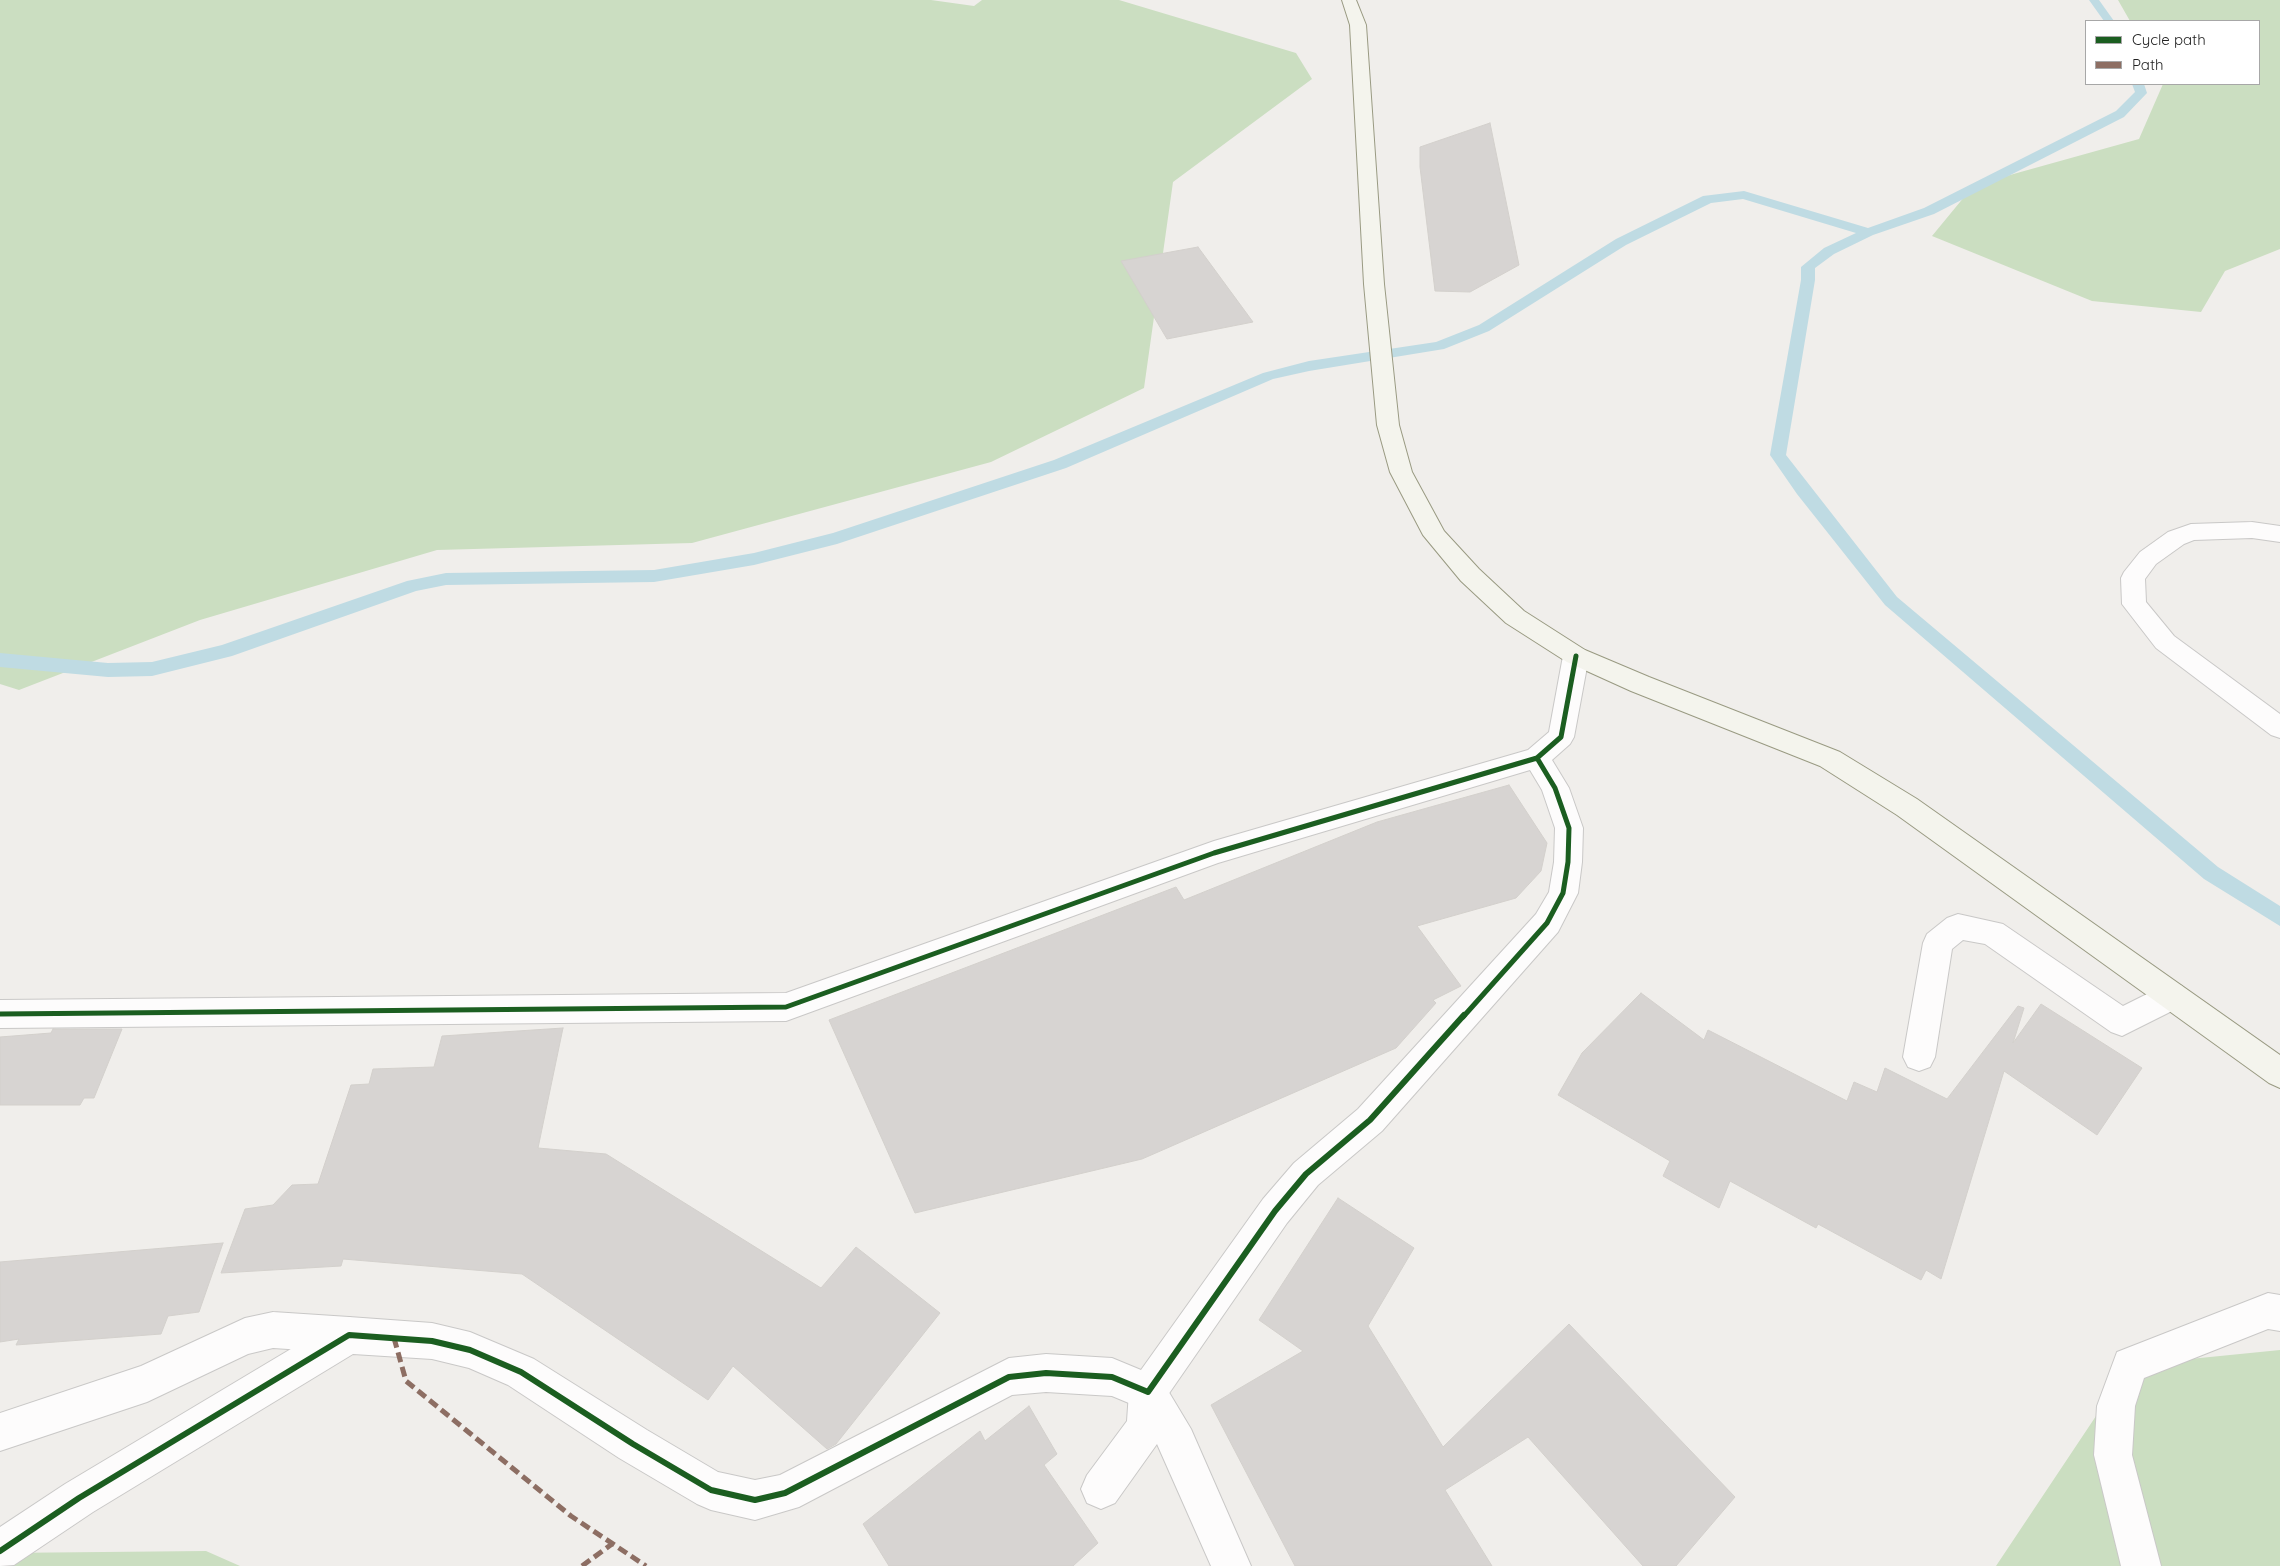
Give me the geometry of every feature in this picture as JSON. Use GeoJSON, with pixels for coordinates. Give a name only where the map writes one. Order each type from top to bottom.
{"type":"FeatureCollection","features":[{"type":"Feature","properties":{"kind":"street"},"geometry":{"type":"LineString","coordinates":[[1349,0],[1358,25],[1378,326],[1388,425],[1401,472],[1435,535],[1470,575],[1515,617],[1576,656],[1640,684],[1830,759],[1907,807],[2280,1073]]}},
{"type":"Feature","properties":{"kind":"street"},"geometry":{"type":"LineString","coordinates":[[2280,534],[2252,530],[2191,532],[2176,538],[2148,558],[2133,578],[2134,604],[2165,642],[2280,728]]}},
{"type":"Feature","properties":{"kind":"street"},"geometry":{"type":"LineString","coordinates":[[0,1014],[786,1007],[1214,853],[1537,758],[1561,737],[1576,656]]}},
{"type":"Feature","properties":{"kind":"street"},"geometry":{"type":"LineString","coordinates":[[1101,1489],[1146,1427],[1148,1392],[1275,1211],[1306,1174],[1370,1120],[1547,923],[1563,894],[1568,862],[1569,828],[1555,788],[1537,758]]}},
{"type":"Feature","properties":{"kind":"street"},"geometry":{"type":"LineString","coordinates":[[1919,1057],[1938,943],[1958,927],[1992,933],[2122,1022],[2171,996]]}},
{"type":"Feature","properties":{"kind":"street"},"geometry":{"type":"LineString","coordinates":[[2141,1566],[2112,1455],[2116,1406],[2130,1365],[2268,1311],[2280,1313]]}},
{"type":"Feature","properties":{"kind":"street"},"geometry":{"type":"LineString","coordinates":[[0,1432],[146,1383],[245,1336],[273,1330],[432,1341],[470,1350],[521,1372],[633,1444],[711,1490],[755,1500],[785,1492],[1010,1377],[1046,1373],[1112,1377],[1148,1392],[1177,1443],[1231,1566]]}},
{"type":"Feature","properties":{"kind":"street"},"geometry":{"type":"LineString","coordinates":[[0,1551],[79,1498],[349,1335]]}},
{"type":"Feature","properties":{"kind":"green space"},"geometry":{"type":"Polygon","coordinates":[[[0,0],[931,0],[974,6],[982,0],[1119,0],[1296,53],[1312,79],[1173,182],[1144,388],[991,462],[692,543],[437,550],[200,620],[19,690],[0,684],[0,0]]]}},
{"type":"Feature","properties":{"kind":"green space"},"geometry":{"type":"Polygon","coordinates":[[[2118,0],[2280,0],[2280,249],[2225,271],[2201,312],[2092,301],[1932,236],[1974,185],[2139,139],[2163,85],[2260,85],[2260,20],[2129,20],[2118,0]]]}},
{"type":"Feature","properties":{"kind":"green space"},"geometry":{"type":"Polygon","coordinates":[[[2280,1350],[2280,1566],[1996,1566],[2130,1365],[2280,1350]]]}},
{"type":"Feature","properties":{"kind":"green space"},"geometry":{"type":"Polygon","coordinates":[[[206,1551],[240,1566],[0,1566],[0,1553],[206,1551]]]}},
{"type":"Feature","properties":{"kind":"building"},"geometry":{"type":"Polygon","coordinates":[[[1490,123],[1519,265],[1470,292],[1435,291],[1420,167],[1420,147],[1490,123]]]}},
{"type":"Feature","properties":{"kind":"building"},"geometry":{"type":"Polygon","coordinates":[[[1198,247],[1253,322],[1167,339],[1121,261],[1198,247]]]}},
{"type":"Feature","properties":{"kind":"building"},"geometry":{"type":"Polygon","coordinates":[[[1509,785],[1547,843],[1541,871],[1516,898],[1417,926],[1461,986],[1433,1000],[1436,1003],[1396,1048],[1142,1159],[915,1213],[829,1020],[1176,887],[1184,900],[1377,822],[1509,785]]]}},
{"type":"Feature","properties":{"kind":"building"},"geometry":{"type":"Polygon","coordinates":[[[1641,993],[1704,1040],[1708,1030],[1847,1101],[1854,1082],[1877,1092],[1885,1068],[1947,1099],[2018,1006],[2024,1008],[2013,1043],[2041,1004],[2142,1068],[2097,1135],[2004,1071],[1941,1279],[1926,1270],[1921,1280],[1818,1224],[1816,1228],[1730,1181],[1719,1208],[1663,1176],[1670,1161],[1558,1095],[1582,1053],[1641,993]]]}},
{"type":"Feature","properties":{"kind":"building"},"geometry":{"type":"Polygon","coordinates":[[[563,1028],[538,1148],[606,1154],[821,1288],[856,1247],[940,1313],[836,1444],[827,1449],[733,1366],[708,1400],[522,1274],[343,1259],[341,1266],[221,1273],[245,1209],[273,1205],[292,1185],[318,1184],[351,1085],[369,1084],[373,1069],[434,1067],[442,1036],[563,1028]]]}},
{"type":"Feature","properties":{"kind":"building"},"geometry":{"type":"Polygon","coordinates":[[[53,1029],[122,1029],[94,1098],[84,1098],[80,1105],[0,1105],[0,1037],[51,1033],[53,1029]]]}},
{"type":"Feature","properties":{"kind":"building"},"geometry":{"type":"Polygon","coordinates":[[[1338,1198],[1414,1248],[1368,1326],[1443,1447],[1569,1324],[1735,1497],[1676,1566],[1643,1566],[1528,1437],[1445,1490],[1492,1566],[1295,1566],[1211,1405],[1303,1351],[1259,1320],[1338,1198]]]}},
{"type":"Feature","properties":{"kind":"building"},"geometry":{"type":"Polygon","coordinates":[[[223,1243],[199,1312],[168,1316],[161,1334],[16,1345],[19,1339],[0,1342],[0,1262],[223,1243]]]}},
{"type":"Feature","properties":{"kind":"building"},"geometry":{"type":"Polygon","coordinates":[[[1029,1406],[1057,1454],[1044,1465],[1098,1543],[1073,1566],[889,1566],[863,1524],[980,1431],[985,1441],[1029,1406]]]}},
{"type":"Feature","properties":{"kind":"waterway"},"geometry":{"type":"LineString","coordinates":[[2094,0],[2108,20]]}},
{"type":"Feature","properties":{"kind":"waterway"},"geometry":{"type":"LineString","coordinates":[[1868,232],[1929,211],[2120,114],[2141,93],[2138,85]]}},
{"type":"Feature","properties":{"kind":"waterway"},"geometry":{"type":"LineString","coordinates":[[0,660],[108,670],[152,669],[225,651],[413,585],[446,579],[654,576],[754,559],[837,538],[1011,482],[1060,464],[1268,376],[1309,366],[1439,346],[1484,328],[1621,242],[1708,199],[1744,195],[1868,232]]}},
{"type":"Feature","properties":{"kind":"waterway"},"geometry":{"type":"LineString","coordinates":[[1868,232],[1829,251],[1808,267],[1808,280],[1778,455],[1803,490],[1891,601],[2211,873],[2280,917]]}},
{"type":"Feature","properties":{"kind":"marked path"},"geometry":{"type":"LineString","coordinates":[[394,1338],[406,1381],[571,1516],[646,1566]]}},
{"type":"Feature","properties":{"kind":"marked path"},"geometry":{"type":"LineString","coordinates":[[582,1566],[612,1544]]}},
{"type":"Feature","properties":{"kind":"cycle path"},"geometry":{"type":"LineString","coordinates":[[0,1014],[786,1007],[1214,853],[1537,758],[1561,737],[1576,656]]}},
{"type":"Feature","properties":{"kind":"cycle path"},"geometry":{"type":"LineString","coordinates":[[0,1551],[79,1498],[349,1335],[432,1341],[470,1350],[521,1372],[633,1444],[711,1490],[755,1500],[785,1493],[1009,1377],[1046,1373],[1112,1377],[1148,1392],[1275,1211],[1306,1174],[1370,1120],[1547,923],[1563,893],[1568,862],[1569,828],[1555,788],[1537,758]]}}]}
